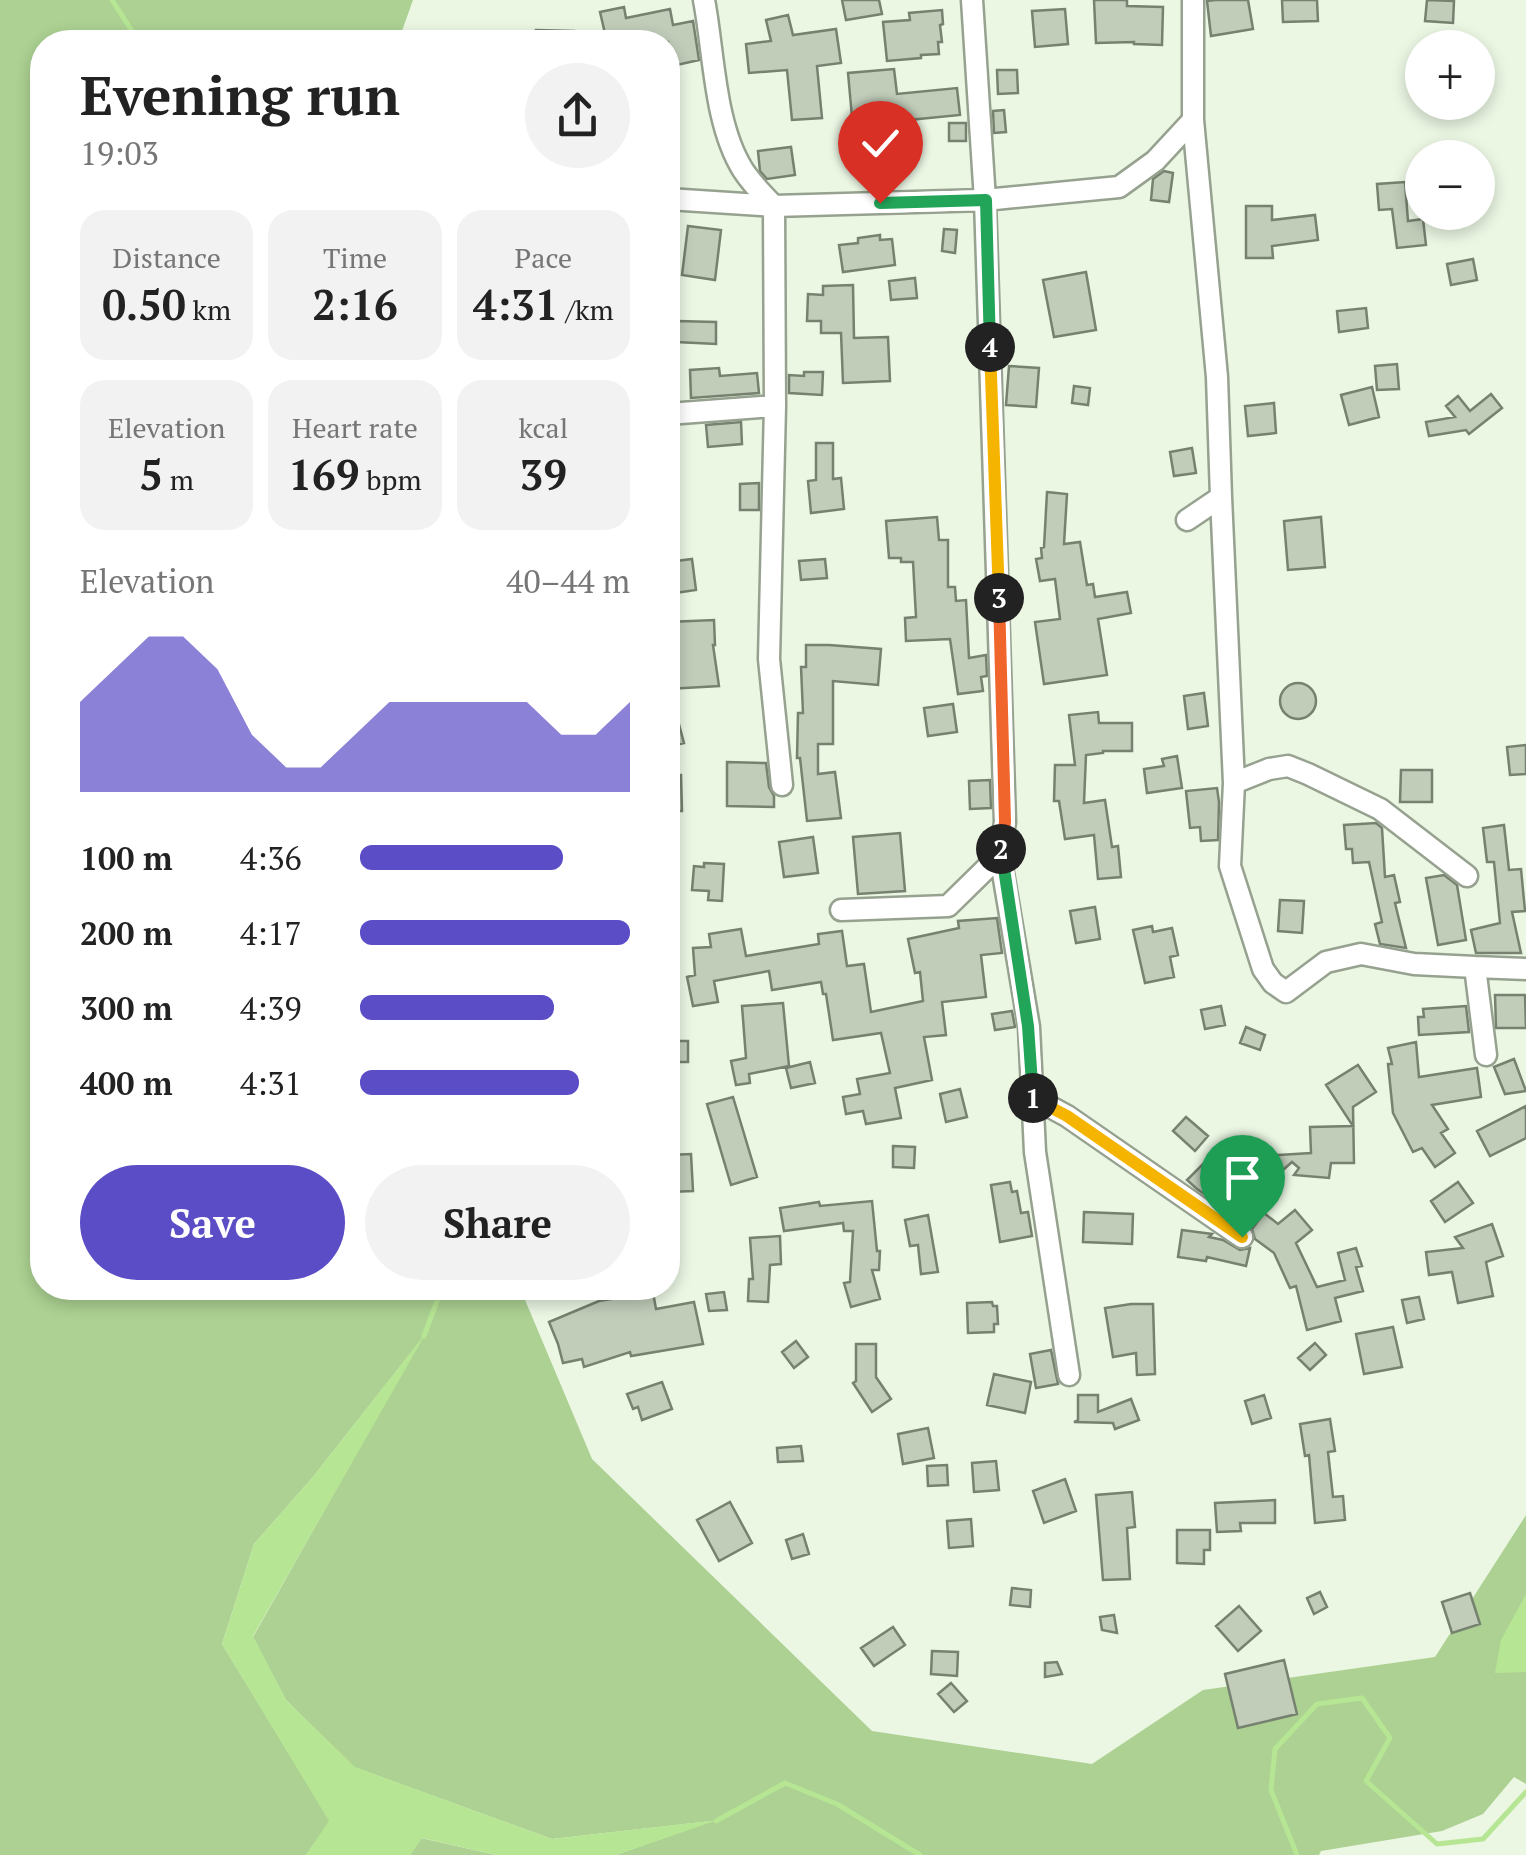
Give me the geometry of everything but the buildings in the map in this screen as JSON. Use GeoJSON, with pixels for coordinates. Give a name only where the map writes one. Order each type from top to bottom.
{"type":"FeatureCollection","features":[{"type":"Feature","properties":{"kind":"street"},"geometry":{"type":"LineString","coordinates":[[704,0],[711,56],[733,148],[740,166],[774,206],[775,406],[769,659],[782,785]]}},
{"type":"Feature","properties":{"kind":"street"},"geometry":{"type":"LineString","coordinates":[[972,0],[986,200],[1005,822],[1000,855],[1028,1026],[1035,1152],[1068,1375]]}},
{"type":"Feature","properties":{"kind":"street"},"geometry":{"type":"LineString","coordinates":[[1193,0],[1194,120],[1217,377],[1234,783],[1230,866],[1250,924],[1254,949],[1263,969],[1286,992],[1326,962],[1360,954],[1414,964],[1526,970]]}},
{"type":"Feature","properties":{"kind":"street"},"geometry":{"type":"LineString","coordinates":[[680,200],[774,206],[986,200],[1119,186],[1155,160],[1194,120]]}},
{"type":"Feature","properties":{"kind":"street"},"geometry":{"type":"LineString","coordinates":[[680,413],[775,406]]}},
{"type":"Feature","properties":{"kind":"street"},"geometry":{"type":"LineString","coordinates":[[1186,520],[1221,496]]}},
{"type":"Feature","properties":{"kind":"street"},"geometry":{"type":"LineString","coordinates":[[1234,783],[1288,766],[1380,808],[1468,876]]}},
{"type":"Feature","properties":{"kind":"street"},"geometry":{"type":"LineString","coordinates":[[841,910],[948,906],[1000,855]]}},
{"type":"Feature","properties":{"kind":"street"},"geometry":{"type":"LineString","coordinates":[[1474,967],[1486,1055]]}},
{"type":"Feature","properties":{"kind":"street"},"geometry":{"type":"LineString","coordinates":[[1032,1097],[1067,1116],[1242,1237]]}},
{"type":"Feature","properties":{"kind":"shaded area"},"geometry":{"type":"Polygon","coordinates":[[[0,0],[413,0],[402,30],[30,30],[30,1300],[525,1300],[592,1459],[872,1731],[1092,1764],[1203,1690],[1435,1657],[1526,1515],[1526,1784],[1514,1777],[1483,1814],[1442,1831],[1321,1851],[1319,1855],[616,1855],[711,1821],[552,1839],[354,1767],[286,1700],[253,1637],[420,1341],[312,1478],[254,1544],[222,1644],[330,1821],[306,1855],[0,1855],[0,0]]]}},
{"type":"Feature","properties":{"kind":"shaded area"},"geometry":{"type":"Polygon","coordinates":[[[426,1333],[253,1636],[286,1700],[355,1767],[552,1839],[718,1820],[616,1855],[496,1855],[422,1838],[410,1855],[306,1855],[329,1821],[222,1644],[254,1544],[312,1478],[426,1333]]]}},
{"type":"Feature","properties":{"kind":"shaded area"},"geometry":{"type":"Polygon","coordinates":[[[1526,1594],[1526,1672],[1495,1673],[1501,1640],[1526,1594]]]}},
{"type":"Feature","properties":{"kind":"shaded area"},"geometry":{"type":"Polygon","coordinates":[[[421,1838],[496,1855],[410,1855],[421,1838]]]}},
{"type":"Feature","properties":{"kind":"waterway"},"geometry":{"type":"LineString","coordinates":[[112,0],[131,30]]}},
{"type":"Feature","properties":{"kind":"waterway"},"geometry":{"type":"LineString","coordinates":[[424,1336],[438,1300]]}},
{"type":"Feature","properties":{"kind":"waterway"},"geometry":{"type":"LineString","coordinates":[[1297,1855],[1271,1790],[1275,1749],[1317,1704],[1362,1698],[1390,1738],[1366,1781],[1437,1844],[1483,1839],[1526,1792]]}},
{"type":"Feature","properties":{"kind":"waterway"},"geometry":{"type":"LineString","coordinates":[[716,1821],[785,1783],[837,1804],[920,1855]]}},
{"type":"Feature","properties":{"kind":"route"},"geometry":{"type":"LineString","coordinates":[[880,203],[986,200],[1005,822],[1000,855],[1028,1026],[1032,1097],[1067,1116],[1242,1237]]}}]}
